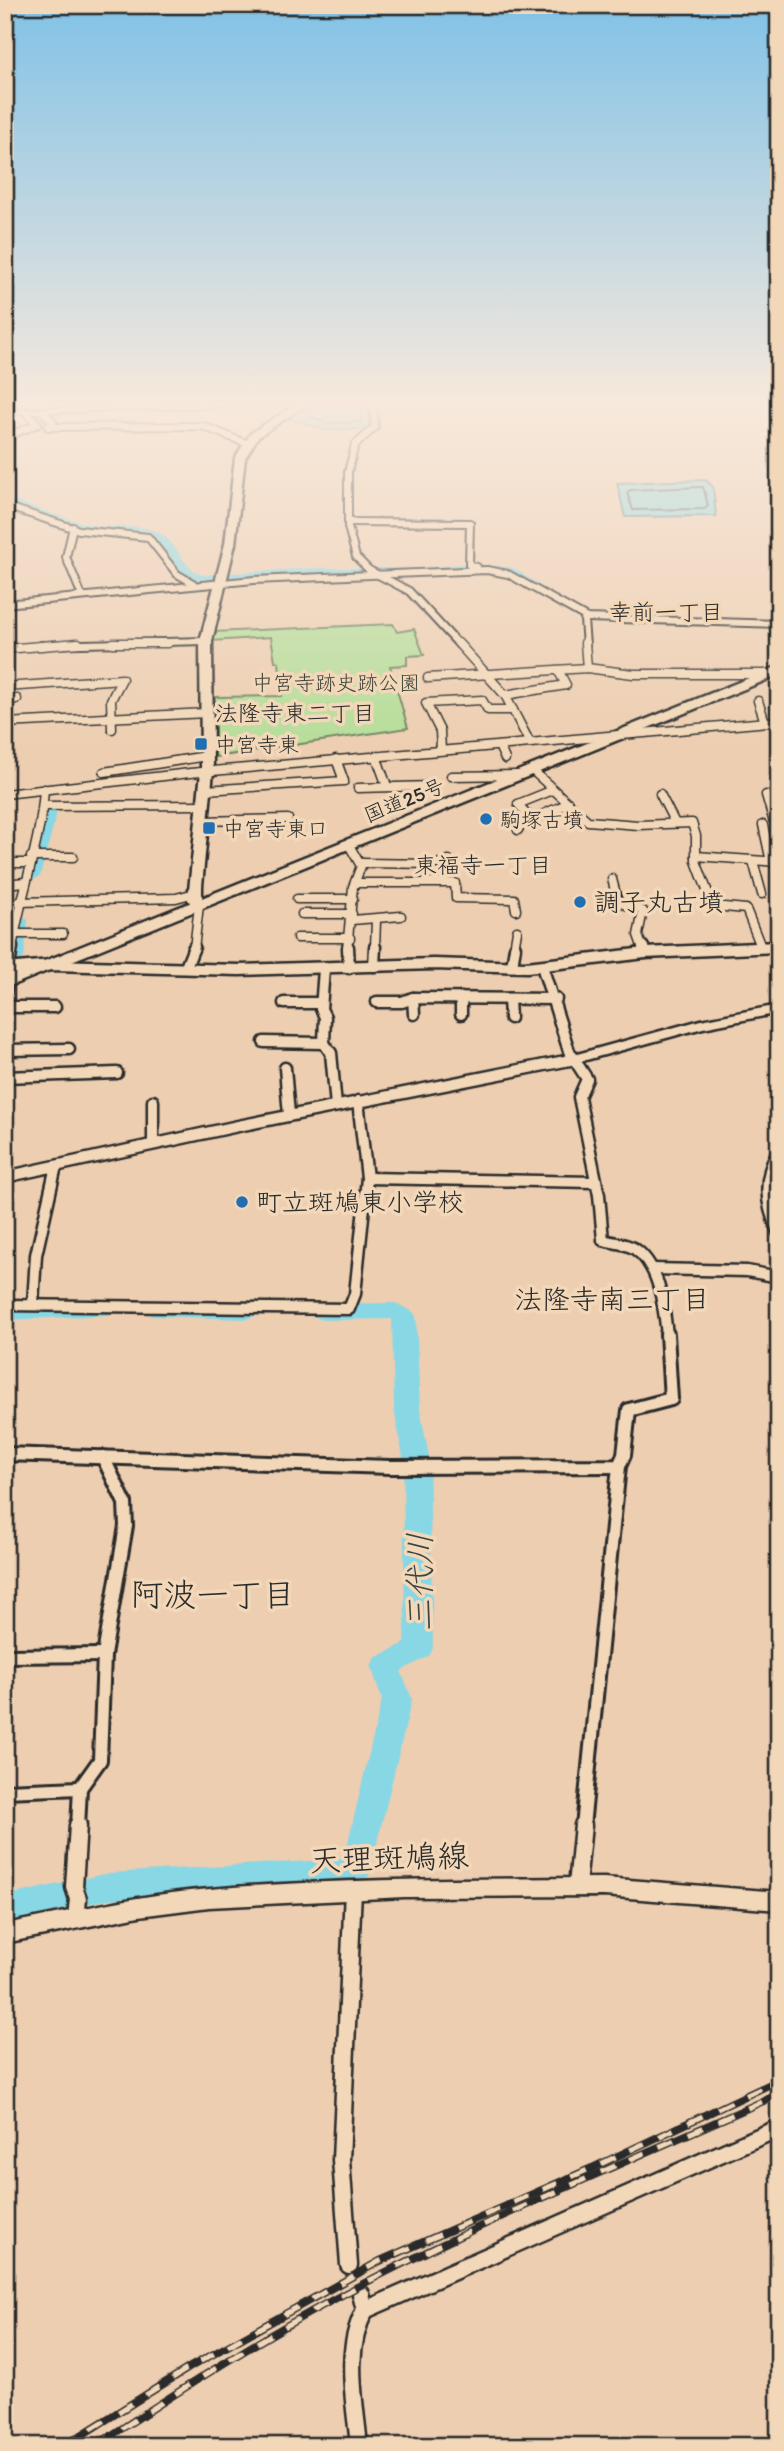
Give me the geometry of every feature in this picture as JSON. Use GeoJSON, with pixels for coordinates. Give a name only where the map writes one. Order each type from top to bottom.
{"type":"FeatureCollection","features":[{"type":"Feature","properties":{"kind":"highway","name":"国道25号"},"geometry":{"type":"LineString","coordinates":[[7,980],[52,965],[197,899],[349,845],[775,672]]}},
{"type":"Feature","properties":{"kind":"main road"},"geometry":{"type":"LineString","coordinates":[[197,899],[207,756],[206,641],[230,544],[232,518]]}},
{"type":"Feature","properties":{"kind":"street"},"geometry":{"type":"LineString","coordinates":[[45,518],[73,527],[148,537],[177,574],[203,585]]}},
{"type":"Feature","properties":{"kind":"street"},"geometry":{"type":"LineString","coordinates":[[349,518],[355,554],[366,568],[404,585],[505,695],[530,743]]}},
{"type":"Feature","properties":{"kind":"street"},"geometry":{"type":"LineString","coordinates":[[349,522],[470,523],[469,565],[506,573],[569,612],[587,618],[779,624]]}},
{"type":"Feature","properties":{"kind":"street"},"geometry":{"type":"LineString","coordinates":[[73,527],[66,557],[82,596]]}},
{"type":"Feature","properties":{"kind":"street"},"geometry":{"type":"LineString","coordinates":[[5,604],[222,581],[477,567]]}},
{"type":"Feature","properties":{"kind":"street"},"geometry":{"type":"LineString","coordinates":[[587,618],[584,620],[583,638],[587,668]]}},
{"type":"Feature","properties":{"kind":"street"},"geometry":{"type":"LineString","coordinates":[[5,649],[35,645],[127,645],[206,641]]}},
{"type":"Feature","properties":{"kind":"street"},"geometry":{"type":"LineString","coordinates":[[428,678],[587,668],[633,674],[775,672]]}},
{"type":"Feature","properties":{"kind":"street"},"geometry":{"type":"LineString","coordinates":[[505,695],[566,685],[558,670]]}},
{"type":"Feature","properties":{"kind":"street"},"geometry":{"type":"LineString","coordinates":[[461,677],[469,701]]}},
{"type":"Feature","properties":{"kind":"street"},"geometry":{"type":"LineString","coordinates":[[5,687],[122,679],[114,691],[112,729]]}},
{"type":"Feature","properties":{"kind":"street"},"geometry":{"type":"LineString","coordinates":[[5,700],[17,699]]}},
{"type":"Feature","properties":{"kind":"street"},"geometry":{"type":"LineString","coordinates":[[441,750],[440,731],[426,704],[482,700],[488,710],[513,710]]}},
{"type":"Feature","properties":{"kind":"street"},"geometry":{"type":"LineString","coordinates":[[758,701],[765,722]]}},
{"type":"Feature","properties":{"kind":"street"},"geometry":{"type":"LineString","coordinates":[[5,723],[112,715],[208,713]]}},
{"type":"Feature","properties":{"kind":"street"},"geometry":{"type":"LineString","coordinates":[[5,794],[206,771],[779,721]]}},
{"type":"Feature","properties":{"kind":"street"},"geometry":{"type":"LineString","coordinates":[[499,746],[505,759]]}},
{"type":"Feature","properties":{"kind":"street"},"geometry":{"type":"LineString","coordinates":[[104,772],[207,756]]}},
{"type":"Feature","properties":{"kind":"street"},"geometry":{"type":"LineString","coordinates":[[376,756],[387,786]]}},
{"type":"Feature","properties":{"kind":"street"},"geometry":{"type":"LineString","coordinates":[[205,790],[344,781],[336,759]]}},
{"type":"Feature","properties":{"kind":"street"},"geometry":{"type":"LineString","coordinates":[[451,776],[526,773],[569,803],[580,818],[598,823],[692,823],[696,836],[696,856],[713,905],[746,909],[761,947]]}},
{"type":"Feature","properties":{"kind":"street"},"geometry":{"type":"LineString","coordinates":[[358,788],[432,786]]}},
{"type":"Feature","properties":{"kind":"street"},"geometry":{"type":"LineString","coordinates":[[7,980],[19,902],[34,859],[44,789]]}},
{"type":"Feature","properties":{"kind":"street"},"geometry":{"type":"LineString","coordinates":[[531,819],[518,804],[553,790]]}},
{"type":"Feature","properties":{"kind":"street"},"geometry":{"type":"LineString","coordinates":[[660,794],[675,823]]}},
{"type":"Feature","properties":{"kind":"street"},"geometry":{"type":"LineString","coordinates":[[766,795],[773,819],[779,819]]}},
{"type":"Feature","properties":{"kind":"street"},"geometry":{"type":"LineString","coordinates":[[518,830],[521,824],[569,803]]}},
{"type":"Feature","properties":{"kind":"street"},"geometry":{"type":"LineString","coordinates":[[43,806],[203,805]]}},
{"type":"Feature","properties":{"kind":"street"},"geometry":{"type":"LineString","coordinates":[[202,821],[288,818]]}},
{"type":"Feature","properties":{"kind":"street"},"geometry":{"type":"LineString","coordinates":[[696,856],[775,862],[763,825]]}},
{"type":"Feature","properties":{"kind":"street"},"geometry":{"type":"LineString","coordinates":[[349,845],[361,863]]}},
{"type":"Feature","properties":{"kind":"street"},"geometry":{"type":"LineString","coordinates":[[5,863],[72,857]]}},
{"type":"Feature","properties":{"kind":"street"},"geometry":{"type":"LineString","coordinates":[[361,863],[438,864],[449,860]]}},
{"type":"Feature","properties":{"kind":"street"},"geometry":{"type":"LineString","coordinates":[[753,861],[762,894]]}},
{"type":"Feature","properties":{"kind":"street"},"geometry":{"type":"LineString","coordinates":[[349,968],[353,899],[361,863]]}},
{"type":"Feature","properties":{"kind":"street"},"geometry":{"type":"LineString","coordinates":[[438,864],[439,883]]}},
{"type":"Feature","properties":{"kind":"street"},"geometry":{"type":"LineString","coordinates":[[612,879],[618,902],[643,911],[638,935],[645,953]]}},
{"type":"Feature","properties":{"kind":"street"},"geometry":{"type":"LineString","coordinates":[[5,884],[25,882]]}},
{"type":"Feature","properties":{"kind":"street"},"geometry":{"type":"LineString","coordinates":[[355,883],[455,883],[456,898],[514,899],[516,910]]}},
{"type":"Feature","properties":{"kind":"street"},"geometry":{"type":"LineString","coordinates":[[19,902],[197,899],[197,941],[186,967]]}},
{"type":"Feature","properties":{"kind":"street"},"geometry":{"type":"LineString","coordinates":[[297,899],[353,899]]}},
{"type":"Feature","properties":{"kind":"street"},"geometry":{"type":"LineString","coordinates":[[302,914],[376,920],[401,916]]}},
{"type":"Feature","properties":{"kind":"street"},"geometry":{"type":"LineString","coordinates":[[374,966],[376,920]]}},
{"type":"Feature","properties":{"kind":"street"},"geometry":{"type":"LineString","coordinates":[[512,966],[517,931]]}},
{"type":"Feature","properties":{"kind":"street"},"geometry":{"type":"LineString","coordinates":[[14,934],[63,934]]}},
{"type":"Feature","properties":{"kind":"street"},"geometry":{"type":"LineString","coordinates":[[297,938],[350,938]]}},
{"type":"Feature","properties":{"kind":"street"},"geometry":{"type":"LineString","coordinates":[[52,965],[324,969],[374,966],[542,966],[645,953],[779,947]]}},
{"type":"Feature","properties":{"kind":"street"},"geometry":{"type":"LineString","coordinates":[[542,966],[556,999],[569,1054],[587,1079],[579,1097],[594,1182],[599,1195],[603,1240],[635,1249],[652,1269],[671,1356],[671,1399],[629,1410],[624,1455],[619,1466],[577,1886]]}},
{"type":"Feature","properties":{"kind":"street"},"geometry":{"type":"LineString","coordinates":[[324,969],[321,1003],[325,1017],[324,1043],[331,1054],[336,1106]]}},
{"type":"Feature","properties":{"kind":"street"},"geometry":{"type":"LineString","coordinates":[[377,1002],[402,1002],[413,998],[556,999]]}},
{"type":"Feature","properties":{"kind":"street"},"geometry":{"type":"LineString","coordinates":[[413,998],[414,1014]]}},
{"type":"Feature","properties":{"kind":"street"},"geometry":{"type":"LineString","coordinates":[[461,998],[461,1014]]}},
{"type":"Feature","properties":{"kind":"street"},"geometry":{"type":"LineString","coordinates":[[509,999],[510,1018]]}},
{"type":"Feature","properties":{"kind":"street"},"geometry":{"type":"LineString","coordinates":[[284,1003],[321,1003]]}},
{"type":"Feature","properties":{"kind":"street"},"geometry":{"type":"LineString","coordinates":[[5,1007],[55,1007]]}},
{"type":"Feature","properties":{"kind":"street"},"geometry":{"type":"LineString","coordinates":[[5,1177],[289,1115],[575,1059],[701,1024],[779,1009]]}},
{"type":"Feature","properties":{"kind":"street"},"geometry":{"type":"LineString","coordinates":[[264,1042],[324,1043]]}},
{"type":"Feature","properties":{"kind":"street"},"geometry":{"type":"LineString","coordinates":[[5,1049],[69,1049]]}},
{"type":"Feature","properties":{"kind":"street"},"geometry":{"type":"LineString","coordinates":[[285,1068],[289,1115]]}},
{"type":"Feature","properties":{"kind":"street"},"geometry":{"type":"LineString","coordinates":[[5,1077],[117,1073]]}},
{"type":"Feature","properties":{"kind":"street"},"geometry":{"type":"LineString","coordinates":[[153,1101],[153,1144]]}},
{"type":"Feature","properties":{"kind":"street"},"geometry":{"type":"LineString","coordinates":[[5,1305],[349,1309],[355,1294],[367,1178],[358,1101]]}},
{"type":"Feature","properties":{"kind":"street"},"geometry":{"type":"LineString","coordinates":[[779,1149],[764,1185],[766,1207],[779,1234]]}},
{"type":"Feature","properties":{"kind":"street"},"geometry":{"type":"LineString","coordinates":[[33,1304],[36,1255],[56,1166]]}},
{"type":"Feature","properties":{"kind":"street"},"geometry":{"type":"LineString","coordinates":[[367,1178],[594,1182]]}},
{"type":"Feature","properties":{"kind":"street"},"geometry":{"type":"LineString","coordinates":[[652,1269],[747,1271],[779,1277]]}},
{"type":"Feature","properties":{"kind":"street"},"geometry":{"type":"LineString","coordinates":[[5,1454],[418,1467],[619,1466]]}},
{"type":"Feature","properties":{"kind":"street"},"geometry":{"type":"LineString","coordinates":[[76,1902],[80,1788],[100,1760],[104,1655],[126,1526],[125,1503],[103,1457]]}},
{"type":"Feature","properties":{"kind":"street"},"geometry":{"type":"LineString","coordinates":[[5,1656],[104,1655]]}},
{"type":"Feature","properties":{"kind":"street"},"geometry":{"type":"LineString","coordinates":[[5,1791],[80,1788]]}},
{"type":"Feature","properties":{"kind":"street","name":"天理斑鳩線"},"geometry":{"type":"LineString","coordinates":[[5,1934],[76,1902],[354,1891],[577,1886],[779,1901]]}},
{"type":"Feature","properties":{"kind":"street"},"geometry":{"type":"LineString","coordinates":[[348,2265],[341,2160],[354,1891]]}},
{"type":"Feature","properties":{"kind":"street"},"geometry":{"type":"LineString","coordinates":[[359,2446],[353,2350],[363,2302],[779,2128]]}},
{"type":"Feature","properties":{"kind":"green space","name":"中宮寺跡史跡公園"},"geometry":{"type":"Polygon","coordinates":[[[393,624],[397,632],[414,629],[424,655],[407,656],[407,665],[390,666],[408,728],[215,757],[215,697],[282,696],[279,662],[275,661],[271,637],[212,641],[213,632],[393,624]]]}},
{"type":"Feature","properties":{"kind":"waterway"},"geometry":{"type":"LineString","coordinates":[[57,518],[99,530],[153,535],[168,547],[182,569],[199,579],[214,581],[313,572],[421,572],[470,567],[509,571],[543,593]]}},
{"type":"Feature","properties":{"kind":"waterway"},"geometry":{"type":"LineString","coordinates":[[31,876],[49,808]]}},
{"type":"Feature","properties":{"kind":"waterway"},"geometry":{"type":"LineString","coordinates":[[14,958],[19,920]]}},
{"type":"Feature","properties":{"kind":"waterway","name":"三代川"},"geometry":{"type":"LineString","coordinates":[[5,1312],[100,1310]]}},
{"type":"Feature","properties":{"kind":"waterway","name":"三代川"},"geometry":{"type":"LineString","coordinates":[[159,1311],[247,1311]]}},
{"type":"Feature","properties":{"kind":"waterway","name":"三代川"},"geometry":{"type":"LineString","coordinates":[[5,1910],[109,1886],[353,1871],[358,1867],[397,1699],[385,1666],[419,1648],[416,1457],[407,1409],[404,1316],[395,1311],[323,1312]]}},
{"type":"Feature","properties":{"kind":"tunnel"},"geometry":{"type":"LineString","coordinates":[[349,2265],[361,2294]]}},
{"type":"Feature","properties":{"kind":"railway"},"geometry":{"type":"LineString","coordinates":[[64,2446],[192,2366],[380,2261],[592,2168],[779,2080]]}},
{"type":"Feature","properties":{"kind":"railway"},"geometry":{"type":"LineString","coordinates":[[95,2446],[277,2331],[394,2268],[503,2216],[779,2094]]}},
{"type":"Feature","properties":{"kind":"place","name":"中宮寺東"},"geometry":{"type":"Point","coordinates":[201,744]}},
{"type":"Feature","properties":{"kind":"place","name":"駒塚古墳"},"geometry":{"type":"Point","coordinates":[486,819]}},
{"type":"Feature","properties":{"kind":"place","name":"中宮寺東口"},"geometry":{"type":"Point","coordinates":[209,828]}},
{"type":"Feature","properties":{"kind":"place","name":"調子丸古墳"},"geometry":{"type":"Point","coordinates":[580,902]}},
{"type":"Feature","properties":{"kind":"place","name":"町立斑鳩東小学校"},"geometry":{"type":"Point","coordinates":[242,1202]}},
{"type":"Feature","properties":{"kind":"district","name":"幸前一丁目"},"geometry":{"type":"Point","coordinates":[666,612]}},
{"type":"Feature","properties":{"kind":"district","name":"法隆寺東二丁目"},"geometry":{"type":"Point","coordinates":[295,713]}},
{"type":"Feature","properties":{"kind":"district","name":"東福寺一丁目"},"geometry":{"type":"Point","coordinates":[483,865]}},
{"type":"Feature","properties":{"kind":"district","name":"法隆寺南三丁目"},"geometry":{"type":"Point","coordinates":[612,1299]}},
{"type":"Feature","properties":{"kind":"district","name":"阿波一丁目"},"geometry":{"type":"Point","coordinates":[213,1594]}}]}
